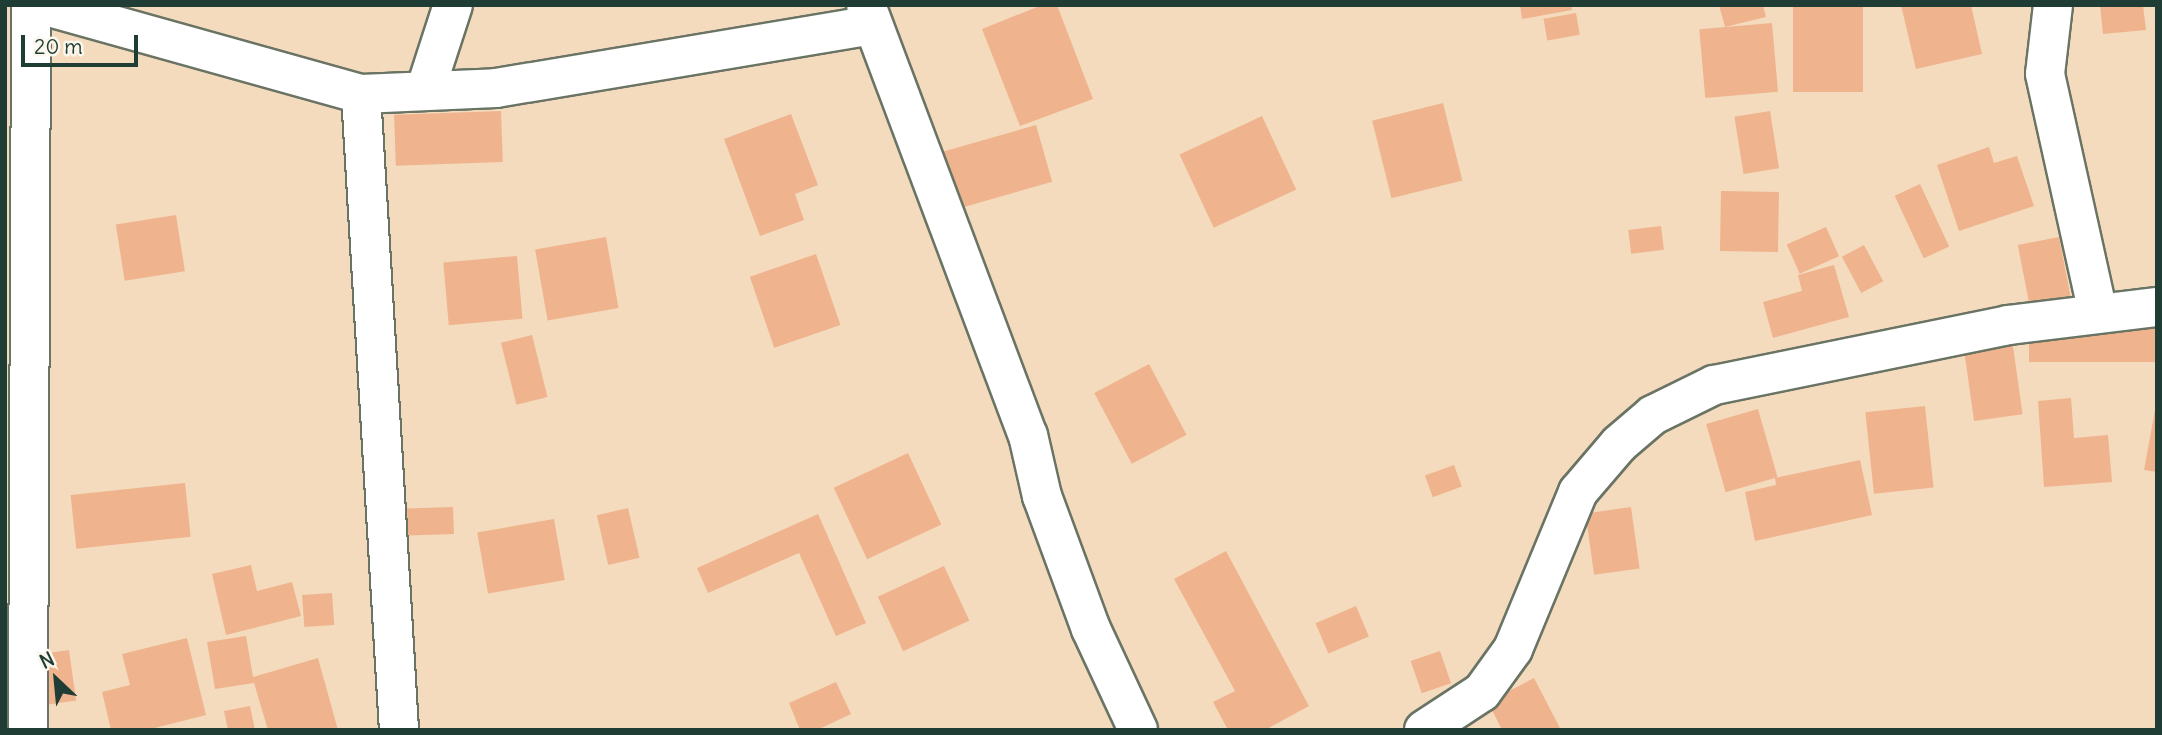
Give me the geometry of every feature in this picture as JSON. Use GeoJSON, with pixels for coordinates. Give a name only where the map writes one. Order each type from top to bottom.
{"type":"FeatureCollection","features":[{"type":"Feature","properties":{"kind":"street"},"geometry":{"type":"LineString","coordinates":[[28,730],[31,5]]}},
{"type":"Feature","properties":{"kind":"street"},"geometry":{"type":"LineString","coordinates":[[42,5],[361,94],[496,88],[870,15],[1028,435],[1042,496],[1091,629],[1138,730]]}},
{"type":"Feature","properties":{"kind":"street"},"geometry":{"type":"LineString","coordinates":[[425,91],[453,5]]}},
{"type":"Feature","properties":{"kind":"street"},"geometry":{"type":"LineString","coordinates":[[2053,5],[2045,74],[2098,313]]}},
{"type":"Feature","properties":{"kind":"street"},"geometry":{"type":"LineString","coordinates":[[361,94],[399,730]]}},
{"type":"Feature","properties":{"kind":"street"},"geometry":{"type":"LineString","coordinates":[[1424,730],[1482,692],[1490,681],[1513,649],[1578,492],[1619,444],[1653,415],[1714,385],[2008,325],[2157,307]]}},
{"type":"Feature","properties":{"kind":"building"},"geometry":{"type":"Polygon","coordinates":[[[1042,5],[1057,5],[1093,99],[1020,126],[982,29],[1042,5]]]}},
{"type":"Feature","properties":{"kind":"building"},"geometry":{"type":"Polygon","coordinates":[[[1520,5],[1571,5],[1572,10],[1522,19],[1520,5]]]}},
{"type":"Feature","properties":{"kind":"building"},"geometry":{"type":"Polygon","coordinates":[[[1719,5],[1763,5],[1766,17],[1725,27],[1719,5]]]}},
{"type":"Feature","properties":{"kind":"building"},"geometry":{"type":"Polygon","coordinates":[[[1793,5],[1863,5],[1863,92],[1793,92],[1793,5]]]}},
{"type":"Feature","properties":{"kind":"building"},"geometry":{"type":"Polygon","coordinates":[[[1901,5],[1971,5],[1982,54],[1916,69],[1901,5]]]}},
{"type":"Feature","properties":{"kind":"building"},"geometry":{"type":"Polygon","coordinates":[[[2100,5],[2143,5],[2146,30],[2103,34],[2100,5]]]}},
{"type":"Feature","properties":{"kind":"building"},"geometry":{"type":"Polygon","coordinates":[[[1576,13],[1580,35],[1547,40],[1544,19],[1576,13]]]}},
{"type":"Feature","properties":{"kind":"building"},"geometry":{"type":"Polygon","coordinates":[[[1772,23],[1778,92],[1705,98],[1699,29],[1772,23]]]}},
{"type":"Feature","properties":{"kind":"building"},"geometry":{"type":"Polygon","coordinates":[[[1443,103],[1462,181],[1392,198],[1372,121],[1443,103]]]}},
{"type":"Feature","properties":{"kind":"building"},"geometry":{"type":"Polygon","coordinates":[[[501,111],[503,162],[396,166],[394,115],[501,111]]]}},
{"type":"Feature","properties":{"kind":"building"},"geometry":{"type":"Polygon","coordinates":[[[1770,111],[1779,168],[1744,174],[1734,117],[1770,111]]]}},
{"type":"Feature","properties":{"kind":"building"},"geometry":{"type":"Polygon","coordinates":[[[791,114],[818,185],[795,194],[804,220],[760,236],[724,139],[791,114]]]}},
{"type":"Feature","properties":{"kind":"building"},"geometry":{"type":"Polygon","coordinates":[[[1262,116],[1296,189],[1214,228],[1180,154],[1262,116]]]}},
{"type":"Feature","properties":{"kind":"building"},"geometry":{"type":"Polygon","coordinates":[[[1036,125],[1052,182],[958,209],[942,152],[1036,125]]]}},
{"type":"Feature","properties":{"kind":"building"},"geometry":{"type":"Polygon","coordinates":[[[1989,147],[1994,163],[2017,156],[2034,206],[1959,231],[1937,165],[1989,147]]]}},
{"type":"Feature","properties":{"kind":"building"},"geometry":{"type":"Polygon","coordinates":[[[1920,184],[1949,247],[1924,258],[1895,196],[1920,184]]]}},
{"type":"Feature","properties":{"kind":"building"},"geometry":{"type":"Polygon","coordinates":[[[1721,191],[1779,192],[1778,252],[1720,251],[1721,191]]]}},
{"type":"Feature","properties":{"kind":"building"},"geometry":{"type":"Polygon","coordinates":[[[176,215],[185,271],[125,281],[116,225],[176,215]]]}},
{"type":"Feature","properties":{"kind":"building"},"geometry":{"type":"Polygon","coordinates":[[[1661,226],[1664,250],[1631,254],[1628,230],[1661,226]]]}},
{"type":"Feature","properties":{"kind":"building"},"geometry":{"type":"Polygon","coordinates":[[[1826,227],[1839,256],[1800,274],[1787,244],[1826,227]]]}},
{"type":"Feature","properties":{"kind":"building"},"geometry":{"type":"Polygon","coordinates":[[[606,237],[619,308],[548,320],[535,250],[606,237]]]}},
{"type":"Feature","properties":{"kind":"building"},"geometry":{"type":"Polygon","coordinates":[[[2059,237],[2072,303],[2031,311],[2018,245],[2059,237]]]}},
{"type":"Feature","properties":{"kind":"building"},"geometry":{"type":"Polygon","coordinates":[[[1864,245],[1883,281],[1861,293],[1842,257],[1864,245]]]}},
{"type":"Feature","properties":{"kind":"building"},"geometry":{"type":"Polygon","coordinates":[[[816,254],[840,325],[774,348],[750,277],[816,254]]]}},
{"type":"Feature","properties":{"kind":"building"},"geometry":{"type":"Polygon","coordinates":[[[517,256],[522,319],[449,325],[443,262],[517,256]]]}},
{"type":"Feature","properties":{"kind":"building"},"geometry":{"type":"Polygon","coordinates":[[[1834,265],[1849,317],[1773,338],[1763,302],[1802,291],[1798,275],[1834,265]]]}},
{"type":"Feature","properties":{"kind":"building"},"geometry":{"type":"Polygon","coordinates":[[[2029,323],[2157,323],[2157,362],[2029,362],[2029,323]]]}},
{"type":"Feature","properties":{"kind":"building"},"geometry":{"type":"Polygon","coordinates":[[[532,335],[547,397],[516,405],[501,343],[532,335]]]}},
{"type":"Feature","properties":{"kind":"building"},"geometry":{"type":"Polygon","coordinates":[[[2012,339],[2023,414],[1974,421],[1963,346],[2012,339]]]}},
{"type":"Feature","properties":{"kind":"building"},"geometry":{"type":"Polygon","coordinates":[[[1149,364],[1187,435],[1132,464],[1094,393],[1149,364]]]}},
{"type":"Feature","properties":{"kind":"building"},"geometry":{"type":"Polygon","coordinates":[[[2071,398],[2074,438],[2108,435],[2112,482],[2044,487],[2038,401],[2071,398]]]}},
{"type":"Feature","properties":{"kind":"building"},"geometry":{"type":"Polygon","coordinates":[[[1925,406],[1934,488],[1874,494],[1865,412],[1925,406]]]}},
{"type":"Feature","properties":{"kind":"building"},"geometry":{"type":"Polygon","coordinates":[[[1758,409],[1778,477],[1726,492],[1706,424],[1758,409]]]}},
{"type":"Feature","properties":{"kind":"building"},"geometry":{"type":"Polygon","coordinates":[[[2155,410],[2157,411],[2157,472],[2144,470],[2155,410]]]}},
{"type":"Feature","properties":{"kind":"building"},"geometry":{"type":"Polygon","coordinates":[[[908,453],[941,525],[867,559],[834,488],[908,453]]]}},
{"type":"Feature","properties":{"kind":"building"},"geometry":{"type":"Polygon","coordinates":[[[1860,460],[1872,515],[1755,541],[1745,492],[1776,485],[1775,478],[1860,460]]]}},
{"type":"Feature","properties":{"kind":"building"},"geometry":{"type":"Polygon","coordinates":[[[1454,465],[1462,487],[1433,497],[1425,476],[1454,465]]]}},
{"type":"Feature","properties":{"kind":"building"},"geometry":{"type":"Polygon","coordinates":[[[185,483],[191,537],[76,549],[71,495],[185,483]]]}},
{"type":"Feature","properties":{"kind":"building"},"geometry":{"type":"Polygon","coordinates":[[[453,507],[454,534],[408,536],[407,509],[453,507]]]}},
{"type":"Feature","properties":{"kind":"building"},"geometry":{"type":"Polygon","coordinates":[[[1631,507],[1640,568],[1594,575],[1585,513],[1631,507]]]}},
{"type":"Feature","properties":{"kind":"building"},"geometry":{"type":"Polygon","coordinates":[[[628,508],[639,558],[608,565],[597,515],[628,508]]]}},
{"type":"Feature","properties":{"kind":"building"},"geometry":{"type":"Polygon","coordinates":[[[818,514],[866,623],[836,636],[799,553],[708,593],[697,568],[818,514]]]}},
{"type":"Feature","properties":{"kind":"building"},"geometry":{"type":"Polygon","coordinates":[[[554,519],[565,580],[488,594],[477,533],[554,519]]]}},
{"type":"Feature","properties":{"kind":"building"},"geometry":{"type":"Polygon","coordinates":[[[1226,551],[1309,706],[1265,730],[1228,730],[1213,702],[1235,691],[1174,579],[1226,551]]]}},
{"type":"Feature","properties":{"kind":"building"},"geometry":{"type":"Polygon","coordinates":[[[251,565],[257,591],[292,582],[301,616],[226,635],[212,574],[251,565]]]}},
{"type":"Feature","properties":{"kind":"building"},"geometry":{"type":"Polygon","coordinates":[[[944,566],[969,620],[903,651],[878,597],[944,566]]]}},
{"type":"Feature","properties":{"kind":"building"},"geometry":{"type":"Polygon","coordinates":[[[332,593],[334,625],[304,627],[302,595],[332,593]]]}},
{"type":"Feature","properties":{"kind":"building"},"geometry":{"type":"Polygon","coordinates":[[[1356,606],[1369,636],[1328,654],[1315,623],[1356,606]]]}},
{"type":"Feature","properties":{"kind":"building"},"geometry":{"type":"Polygon","coordinates":[[[246,636],[253,677],[318,658],[338,730],[268,730],[254,683],[215,689],[207,642],[246,636]]]}},
{"type":"Feature","properties":{"kind":"building"},"geometry":{"type":"Polygon","coordinates":[[[187,638],[206,715],[147,730],[111,730],[102,692],[130,685],[122,654],[187,638]]]}},
{"type":"Feature","properties":{"kind":"building"},"geometry":{"type":"Polygon","coordinates":[[[69,650],[76,701],[48,704],[41,654],[69,650]]]}},
{"type":"Feature","properties":{"kind":"building"},"geometry":{"type":"Polygon","coordinates":[[[1440,651],[1451,683],[1422,693],[1411,661],[1440,651]]]}},
{"type":"Feature","properties":{"kind":"building"},"geometry":{"type":"Polygon","coordinates":[[[1534,678],[1561,730],[1502,730],[1488,702],[1534,678]]]}},
{"type":"Feature","properties":{"kind":"building"},"geometry":{"type":"Polygon","coordinates":[[[836,682],[851,714],[817,730],[800,730],[789,703],[836,682]]]}},
{"type":"Feature","properties":{"kind":"building"},"geometry":{"type":"Polygon","coordinates":[[[250,706],[255,730],[228,730],[224,711],[250,706]]]}}]}
